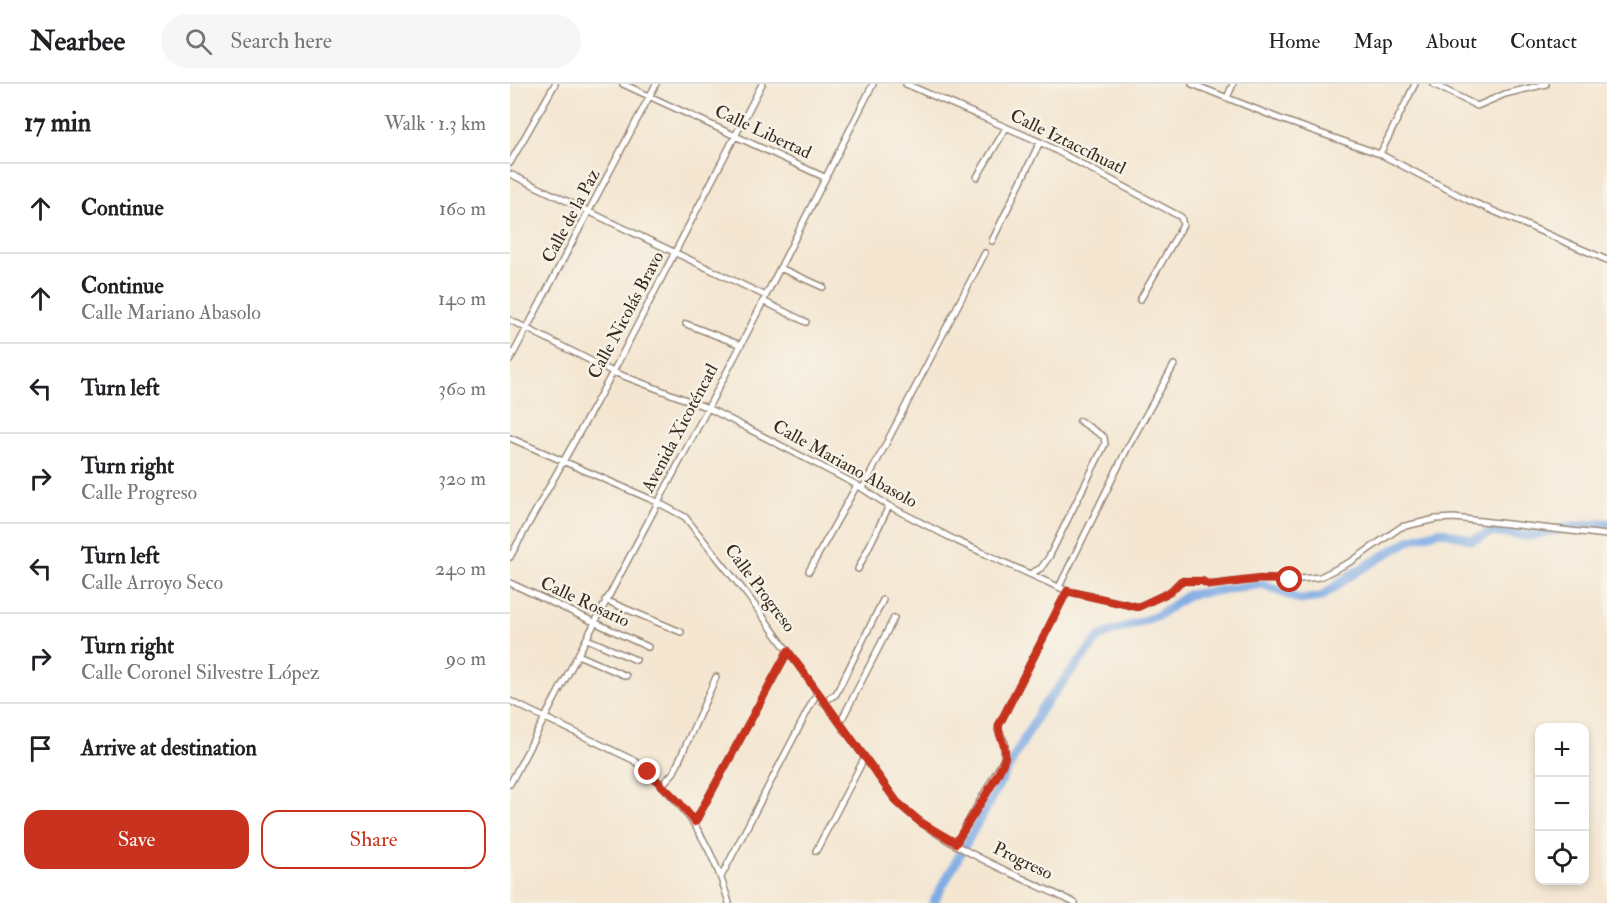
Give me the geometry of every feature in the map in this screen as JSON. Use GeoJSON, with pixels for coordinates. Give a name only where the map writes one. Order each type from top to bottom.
{"type":"FeatureCollection","features":[{"type":"Feature","properties":{"kind":"street"},"geometry":{"type":"LineString","coordinates":[[510,163],[555,84]]}},
{"type":"Feature","properties":{"kind":"street","name":"Calle Libertad"},"geometry":{"type":"LineString","coordinates":[[622,84],[825,177]]}},
{"type":"Feature","properties":{"kind":"street","name":"Calle de la Paz"},"geometry":{"type":"LineString","coordinates":[[510,360],[591,211],[656,84]]}},
{"type":"Feature","properties":{"kind":"street","name":"Calle Nicolás Bravo"},"geometry":{"type":"LineString","coordinates":[[510,556],[614,372],[762,84]]}},
{"type":"Feature","properties":{"kind":"street","name":"Avenida Xicoténcatl"},"geometry":{"type":"LineString","coordinates":[[510,784],[741,345],[873,84]]}},
{"type":"Feature","properties":{"kind":"street","name":"Calle Iztaccíhuatl"},"geometry":{"type":"LineString","coordinates":[[906,84],[1040,142],[1181,217],[1183,225],[1140,300]]}},
{"type":"Feature","properties":{"kind":"street"},"geometry":{"type":"LineString","coordinates":[[1192,84],[1380,154],[1468,200],[1607,260]]}},
{"type":"Feature","properties":{"kind":"street"},"geometry":{"type":"LineString","coordinates":[[1227,98],[1233,84]]}},
{"type":"Feature","properties":{"kind":"street"},"geometry":{"type":"LineString","coordinates":[[1380,154],[1415,84]]}},
{"type":"Feature","properties":{"kind":"street"},"geometry":{"type":"LineString","coordinates":[[1433,84],[1477,106],[1505,94],[1546,84]]}},
{"type":"Feature","properties":{"kind":"street"},"geometry":{"type":"LineString","coordinates":[[976,177],[1006,128]]}},
{"type":"Feature","properties":{"kind":"street"},"geometry":{"type":"LineString","coordinates":[[992,241],[1040,142]]}},
{"type":"Feature","properties":{"kind":"street"},"geometry":{"type":"LineString","coordinates":[[510,174],[676,253],[806,322]]}},
{"type":"Feature","properties":{"kind":"street"},"geometry":{"type":"LineString","coordinates":[[863,489],[985,253]]}},
{"type":"Feature","properties":{"kind":"street"},"geometry":{"type":"LineString","coordinates":[[780,268],[823,287]]}},
{"type":"Feature","properties":{"kind":"street","name":"Calle Mariano Abasolo"},"geometry":{"type":"LineString","coordinates":[[510,320],[614,372],[708,408],[857,485],[889,506],[1067,591],[1138,607],[1170,592],[1178,583],[1188,580],[1210,585],[1260,579],[1290,580],[1320,577],[1352,561],[1390,532],[1436,519],[1454,518],[1607,534]]}},
{"type":"Feature","properties":{"kind":"street"},"geometry":{"type":"LineString","coordinates":[[686,324],[741,345]]}},
{"type":"Feature","properties":{"kind":"street"},"geometry":{"type":"LineString","coordinates":[[1059,587],[1128,447],[1174,365]]}},
{"type":"Feature","properties":{"kind":"street"},"geometry":{"type":"LineString","coordinates":[[1030,574],[1041,568],[1049,557],[1104,444],[1104,437],[1080,421]]}},
{"type":"Feature","properties":{"kind":"street","name":"Calle Progreso"},"geometry":{"type":"LineString","coordinates":[[510,438],[564,460],[685,517],[788,651],[823,702],[905,810],[920,822],[957,844]]}},
{"type":"Feature","properties":{"kind":"street"},"geometry":{"type":"LineString","coordinates":[[809,571],[857,485]]}},
{"type":"Feature","properties":{"kind":"street"},"geometry":{"type":"LineString","coordinates":[[858,569],[889,506]]}},
{"type":"Feature","properties":{"kind":"street","name":"Calle Rosario"},"geometry":{"type":"LineString","coordinates":[[510,583],[648,647]]}},
{"type":"Feature","properties":{"kind":"street"},"geometry":{"type":"LineString","coordinates":[[957,844],[1003,762],[1005,743],[999,734],[999,725],[1067,591]]}},
{"type":"Feature","properties":{"kind":"street"},"geometry":{"type":"LineString","coordinates":[[606,600],[681,632]]}},
{"type":"Feature","properties":{"kind":"street"},"geometry":{"type":"LineString","coordinates":[[823,702],[836,694],[883,600]]}},
{"type":"Feature","properties":{"kind":"street"},"geometry":{"type":"LineString","coordinates":[[840,723],[894,618]]}},
{"type":"Feature","properties":{"kind":"street"},"geometry":{"type":"LineString","coordinates":[[586,639],[636,660]]}},
{"type":"Feature","properties":{"kind":"street"},"geometry":{"type":"LineString","coordinates":[[695,822],[788,651]]}},
{"type":"Feature","properties":{"kind":"street"},"geometry":{"type":"LineString","coordinates":[[578,655],[626,676]]}},
{"type":"Feature","properties":{"kind":"street"},"geometry":{"type":"LineString","coordinates":[[662,785],[674,772],[716,677]]}},
{"type":"Feature","properties":{"kind":"street"},"geometry":{"type":"LineString","coordinates":[[721,877],[817,693]]}},
{"type":"Feature","properties":{"kind":"street"},"geometry":{"type":"LineString","coordinates":[[510,701],[633,760],[662,785],[695,822],[721,877],[729,903]]}},
{"type":"Feature","properties":{"kind":"street"},"geometry":{"type":"LineString","coordinates":[[816,851],[865,757]]}},
{"type":"Feature","properties":{"kind":"street","name":"Progreso"},"geometry":{"type":"LineString","coordinates":[[957,844],[1075,903]]}},
{"type":"Feature","properties":{"kind":"waterway"},"geometry":{"type":"LineString","coordinates":[[933,903],[1041,709],[1100,636],[1159,615],[1188,595],[1263,584],[1300,600],[1321,597],[1351,575],[1412,539],[1441,531],[1472,540],[1493,532],[1528,536],[1571,527],[1607,523]]}},
{"type":"Feature","properties":{"kind":"route"},"geometry":{"type":"LineString","coordinates":[[648,772],[679,802],[695,822],[788,651],[897,802],[920,822],[956,843],[1003,762],[1005,743],[999,734],[999,725],[1067,591],[1125,606],[1138,607],[1170,592],[1181,581],[1202,581],[1210,585],[1260,579],[1290,580]]}}]}
